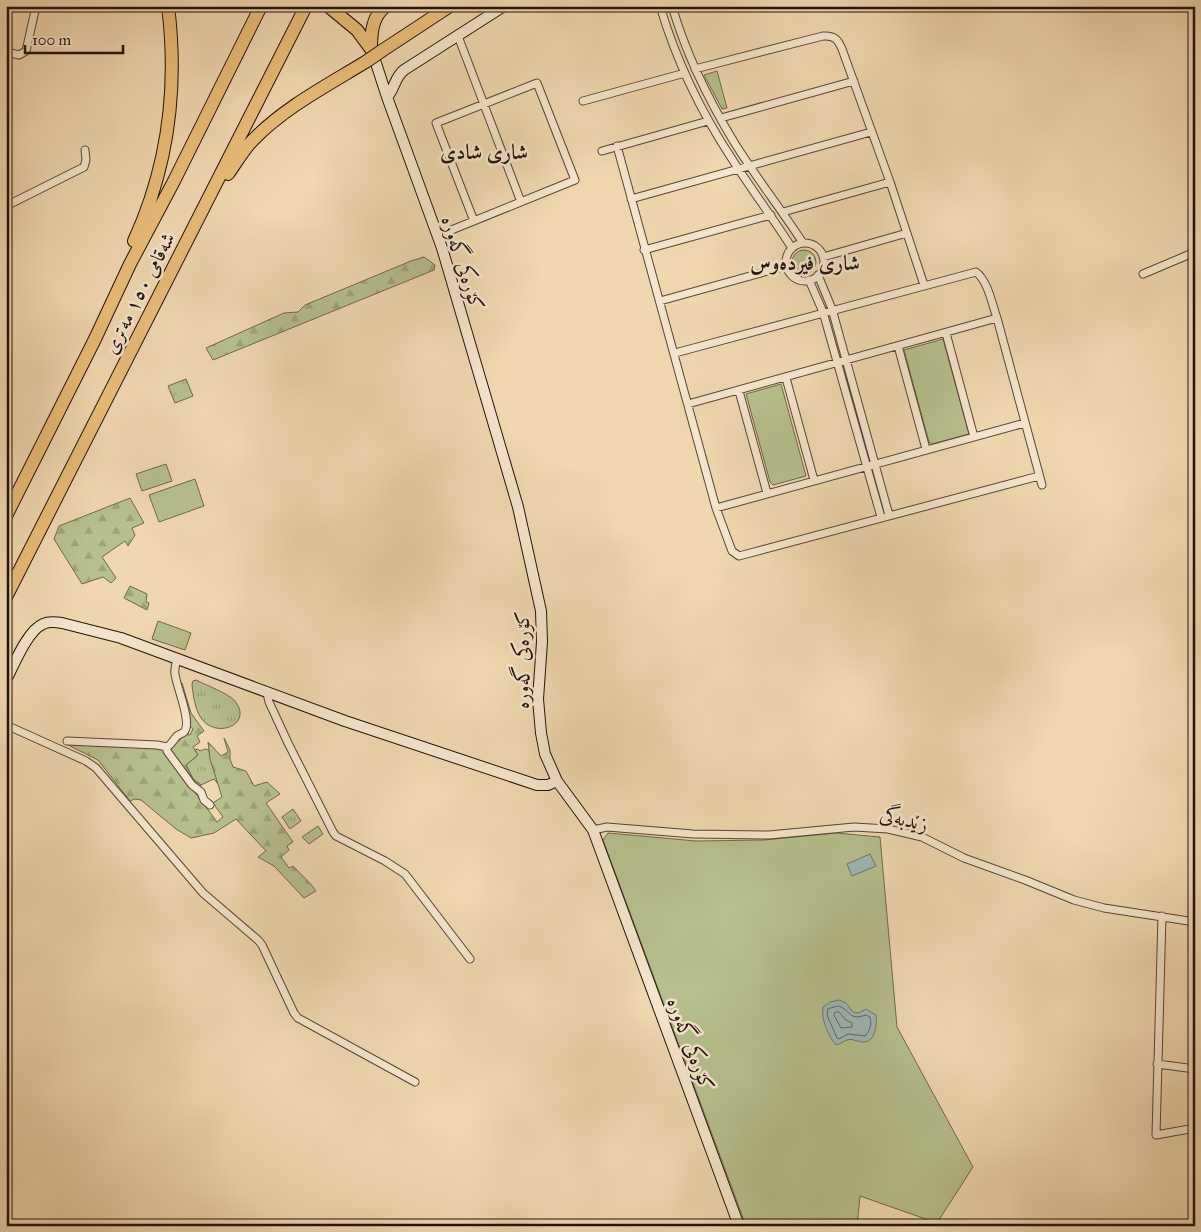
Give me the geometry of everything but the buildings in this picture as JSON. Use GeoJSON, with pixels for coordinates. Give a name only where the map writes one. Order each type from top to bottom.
{"type":"FeatureCollection","features":[{"type":"Feature","properties":{"kind":"highway"},"geometry":{"type":"LineString","coordinates":[[95,339],[113,289],[144,217],[158,174],[172,98],[172,54],[168,6]]}},
{"type":"Feature","properties":{"kind":"highway","name":"شەقامی ١٥٠ مەتری"},"geometry":{"type":"LineString","coordinates":[[6,516],[95,339],[130,264],[174,181],[261,6]]}},
{"type":"Feature","properties":{"kind":"highway","name":"شەقامی ١٥٠ مەتری"},"geometry":{"type":"LineString","coordinates":[[6,597],[306,6]]}},
{"type":"Feature","properties":{"kind":"highway"},"geometry":{"type":"LineString","coordinates":[[328,6],[347,20],[377,49]]}},
{"type":"Feature","properties":{"kind":"highway"},"geometry":{"type":"LineString","coordinates":[[377,49],[371,36],[373,22],[386,6]]}},
{"type":"Feature","properties":{"kind":"highway"},"geometry":{"type":"LineString","coordinates":[[204,207],[251,142],[265,128],[285,113],[367,61],[377,49],[450,6]]}},
{"type":"Feature","properties":{"kind":"street"},"geometry":{"type":"LineString","coordinates":[[6,52],[19,55],[26,51],[36,6]]}},
{"type":"Feature","properties":{"kind":"street"},"geometry":{"type":"LineString","coordinates":[[387,97],[401,73],[504,6]]}},
{"type":"Feature","properties":{"kind":"street"},"geometry":{"type":"LineString","coordinates":[[660,6],[685,73],[708,121],[792,248]]}},
{"type":"Feature","properties":{"kind":"street"},"geometry":{"type":"LineString","coordinates":[[672,6],[682,37],[720,118],[750,166],[803,243]]}},
{"type":"Feature","properties":{"kind":"street"},"geometry":{"type":"LineString","coordinates":[[696,69],[829,35],[834,37],[839,42],[854,81],[924,285]]}},
{"type":"Feature","properties":{"kind":"street"},"geometry":{"type":"LineString","coordinates":[[458,36],[521,202]]}},
{"type":"Feature","properties":{"kind":"street","name":"کۆرەکی گەورە"},"geometry":{"type":"LineString","coordinates":[[377,49],[387,97],[442,248],[518,507],[541,611],[542,642],[538,698],[541,732],[546,754],[557,781],[593,830],[739,1226]]}},
{"type":"Feature","properties":{"kind":"street"},"geometry":{"type":"LineString","coordinates":[[583,101],[685,73]]}},
{"type":"Feature","properties":{"kind":"street"},"geometry":{"type":"LineString","coordinates":[[720,118],[854,81]]}},
{"type":"Feature","properties":{"kind":"street"},"geometry":{"type":"LineString","coordinates":[[449,231],[474,221],[521,202],[575,180],[537,83],[436,123],[474,221]]}},
{"type":"Feature","properties":{"kind":"street"},"geometry":{"type":"LineString","coordinates":[[602,151],[708,121]]}},
{"type":"Feature","properties":{"kind":"street"},"geometry":{"type":"LineString","coordinates":[[631,199],[872,132]]}},
{"type":"Feature","properties":{"kind":"street"},"geometry":{"type":"LineString","coordinates":[[617,146],[716,508],[732,551],[738,556],[1039,476]]}},
{"type":"Feature","properties":{"kind":"street"},"geometry":{"type":"LineString","coordinates":[[6,206],[84,167],[86,160],[85,150]]}},
{"type":"Feature","properties":{"kind":"street"},"geometry":{"type":"LineString","coordinates":[[783,212],[890,182]]}},
{"type":"Feature","properties":{"kind":"street"},"geometry":{"type":"LineString","coordinates":[[644,250],[771,215]]}},
{"type":"Feature","properties":{"kind":"street"},"geometry":{"type":"LineString","coordinates":[[823,257],[907,233]]}},
{"type":"Feature","properties":{"kind":"street"},"geometry":{"type":"LineString","coordinates":[[803,243],[816,247],[823,257],[822,269],[818,275],[809,280],[795,278],[790,274],[786,266],[787,256],[792,248],[803,243]]}},
{"type":"Feature","properties":{"kind":"street"},"geometry":{"type":"LineString","coordinates":[[1143,274],[1195,252]]}},
{"type":"Feature","properties":{"kind":"street"},"geometry":{"type":"LineString","coordinates":[[660,300],[786,266]]}},
{"type":"Feature","properties":{"kind":"street"},"geometry":{"type":"LineString","coordinates":[[675,353],[832,309],[976,272],[981,276],[988,291],[997,318],[1042,485]]}},
{"type":"Feature","properties":{"kind":"street"},"geometry":{"type":"LineString","coordinates":[[818,275],[832,309],[870,464]]}},
{"type":"Feature","properties":{"kind":"street"},"geometry":{"type":"LineString","coordinates":[[809,280],[823,312],[885,516]]}},
{"type":"Feature","properties":{"kind":"street"},"geometry":{"type":"LineString","coordinates":[[688,404],[997,318]]}},
{"type":"Feature","properties":{"kind":"street"},"geometry":{"type":"LineString","coordinates":[[946,333],[974,437]]}},
{"type":"Feature","properties":{"kind":"street"},"geometry":{"type":"LineString","coordinates":[[898,346],[926,450]]}},
{"type":"Feature","properties":{"kind":"street"},"geometry":{"type":"LineString","coordinates":[[786,378],[814,480]]}},
{"type":"Feature","properties":{"kind":"street"},"geometry":{"type":"LineString","coordinates":[[739,391],[767,493]]}},
{"type":"Feature","properties":{"kind":"street"},"geometry":{"type":"LineString","coordinates":[[716,508],[870,464],[1025,423]]}},
{"type":"Feature","properties":{"kind":"street"},"geometry":{"type":"LineString","coordinates":[[6,680],[36,628],[44,623],[53,621],[121,638],[267,693],[537,785],[548,785],[557,781]]}},
{"type":"Feature","properties":{"kind":"street"},"geometry":{"type":"LineString","coordinates":[[67,741],[157,744],[167,747],[172,745],[178,735],[184,733],[186,729],[185,715],[174,675],[177,659]]}},
{"type":"Feature","properties":{"kind":"street"},"geometry":{"type":"LineString","coordinates":[[267,693],[285,735],[336,836],[385,861],[404,874],[470,959]]}},
{"type":"Feature","properties":{"kind":"street"},"geometry":{"type":"LineString","coordinates":[[6,725],[86,761],[96,768],[203,893],[258,940],[298,1018],[397,1074],[415,1082]]}},
{"type":"Feature","properties":{"kind":"street"},"geometry":{"type":"LineString","coordinates":[[167,747],[168,752],[192,785],[201,792],[204,800],[210,805]]}},
{"type":"Feature","properties":{"kind":"street","name":"زێدبەگی"},"geometry":{"type":"LineString","coordinates":[[593,830],[607,828],[693,834],[769,834],[854,827],[888,829],[922,837],[956,854],[1074,900],[1099,907],[1195,922]]}},
{"type":"Feature","properties":{"kind":"street"},"geometry":{"type":"LineString","coordinates":[[1162,916],[1156,1135],[1195,1128]]}},
{"type":"Feature","properties":{"kind":"street"},"geometry":{"type":"LineString","coordinates":[[1157,1064],[1195,1069]]}},
{"type":"Feature","properties":{"kind":"green space"},"geometry":{"type":"Polygon","coordinates":[[[717,71],[727,108],[722,109],[704,75],[717,71]]]}},
{"type":"Feature","properties":{"kind":"green space"},"geometry":{"type":"Polygon","coordinates":[[[804,250],[809,251],[815,257],[815,267],[809,273],[804,274],[799,273],[793,267],[792,262],[793,257],[799,251],[804,250]]]}},
{"type":"Feature","properties":{"kind":"green space"},"geometry":{"type":"Polygon","coordinates":[[[424,257],[435,265],[434,270],[213,360],[206,348],[284,313],[298,312],[305,305],[424,257]]]}},
{"type":"Feature","properties":{"kind":"green space"},"geometry":{"type":"Polygon","coordinates":[[[943,339],[969,434],[932,444],[929,442],[904,350],[943,339]]]}},
{"type":"Feature","properties":{"kind":"green space"},"geometry":{"type":"Polygon","coordinates":[[[186,379],[193,396],[175,403],[168,386],[186,379]]]}},
{"type":"Feature","properties":{"kind":"green space"},"geometry":{"type":"Polygon","coordinates":[[[781,384],[806,476],[773,485],[770,482],[746,394],[781,384]]]}},
{"type":"Feature","properties":{"kind":"green space"},"geometry":{"type":"Polygon","coordinates":[[[166,464],[172,481],[142,491],[136,474],[166,464]]]}},
{"type":"Feature","properties":{"kind":"green space"},"geometry":{"type":"Polygon","coordinates":[[[195,479],[204,506],[159,522],[149,495],[195,479]]]}},
{"type":"Feature","properties":{"kind":"green space"},"geometry":{"type":"Polygon","coordinates":[[[130,498],[144,523],[132,528],[135,535],[128,546],[125,541],[102,557],[116,578],[111,583],[103,577],[82,584],[54,539],[59,526],[130,498]]]}},
{"type":"Feature","properties":{"kind":"green space"},"geometry":{"type":"Polygon","coordinates":[[[130,586],[147,594],[146,602],[149,603],[147,610],[124,598],[130,586]]]}},
{"type":"Feature","properties":{"kind":"green space"},"geometry":{"type":"Polygon","coordinates":[[[158,621],[191,633],[185,650],[152,639],[158,621]]]}},
{"type":"Feature","properties":{"kind":"green space"},"geometry":{"type":"Polygon","coordinates":[[[196,680],[234,700],[239,709],[240,716],[237,722],[224,728],[215,728],[208,725],[201,718],[193,693],[192,684],[196,680]]]}},
{"type":"Feature","properties":{"kind":"green space"},"geometry":{"type":"Polygon","coordinates":[[[179,683],[182,683],[191,713],[204,731],[197,736],[200,742],[193,747],[198,755],[186,765],[193,779],[201,785],[198,790],[169,749],[186,734],[190,735],[193,729],[188,725],[179,683]]]}},
{"type":"Feature","properties":{"kind":"green space"},"geometry":{"type":"Polygon","coordinates":[[[224,738],[230,750],[230,759],[233,767],[246,771],[254,786],[267,782],[280,794],[266,803],[293,842],[287,846],[289,850],[281,857],[289,868],[293,866],[316,891],[304,898],[274,866],[258,857],[266,851],[236,819],[214,833],[191,838],[176,829],[141,800],[135,799],[130,801],[98,760],[67,743],[162,748],[217,822],[223,817],[213,803],[222,797],[210,759],[208,742],[221,756],[228,752],[224,738]]]}},
{"type":"Feature","properties":{"kind":"green space"},"geometry":{"type":"Polygon","coordinates":[[[198,749],[200,751],[209,750],[218,784],[214,779],[201,785],[193,779],[186,765],[198,755],[195,750],[198,749]]]}},
{"type":"Feature","properties":{"kind":"green space"},"geometry":{"type":"Polygon","coordinates":[[[293,809],[301,821],[290,829],[282,817],[293,809]]]}},
{"type":"Feature","properties":{"kind":"green space"},"geometry":{"type":"Polygon","coordinates":[[[318,826],[323,834],[309,844],[302,837],[318,826]]]}},
{"type":"Feature","properties":{"kind":"green space"},"geometry":{"type":"Polygon","coordinates":[[[608,833],[696,841],[764,840],[836,833],[880,837],[897,1027],[973,1167],[937,1223],[860,1196],[857,1226],[746,1226],[603,840],[608,833]]]}},
{"type":"Feature","properties":{"kind":"water"},"geometry":{"type":"Polygon","coordinates":[[[870,854],[876,866],[852,876],[847,864],[870,854]]]}},
{"type":"Feature","properties":{"kind":"water"},"geometry":{"type":"Polygon","coordinates":[[[839,1000],[846,1003],[853,1012],[858,1013],[866,1009],[876,1015],[875,1032],[871,1039],[863,1042],[846,1040],[836,1045],[826,1027],[823,1007],[830,1002],[839,1000]]]}},
{"type":"Feature","properties":{"kind":"district","name":"شاری شادی"},"geometry":{"type":"Point","coordinates":[484,152]}},
{"type":"Feature","properties":{"kind":"district","name":"شاری فیردەوس"},"geometry":{"type":"Point","coordinates":[805,263]}}]}
